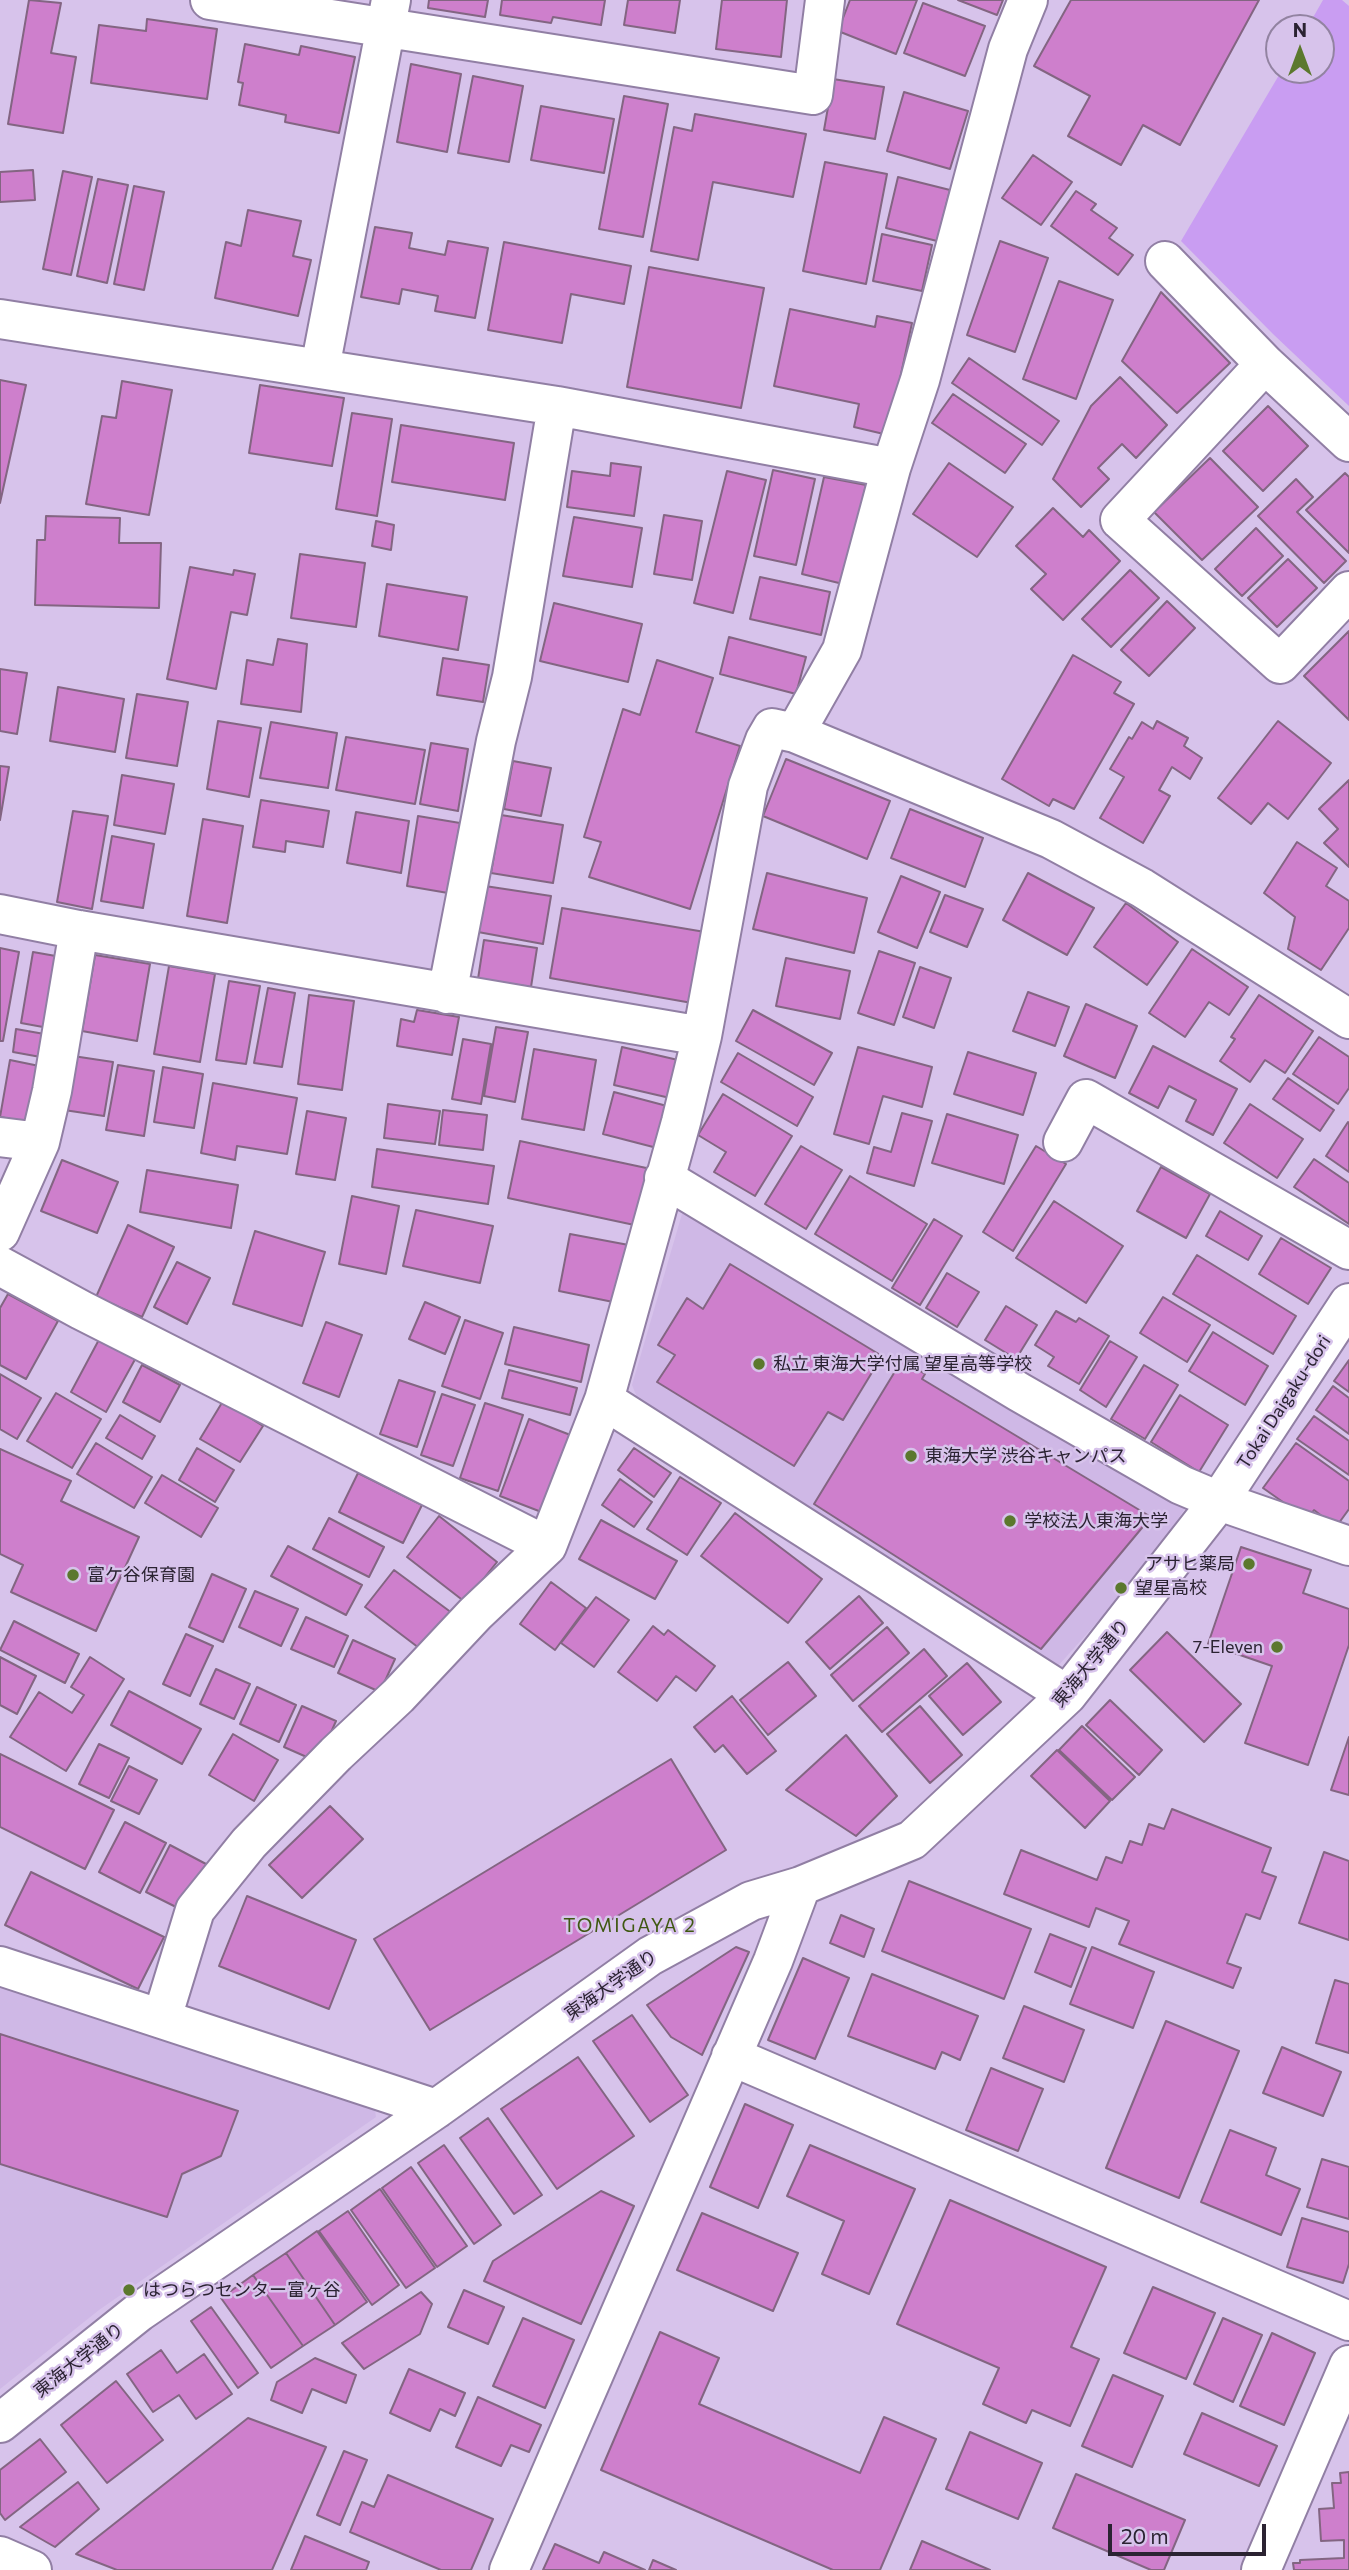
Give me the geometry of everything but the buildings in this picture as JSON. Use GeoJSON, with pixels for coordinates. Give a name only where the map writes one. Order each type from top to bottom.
{"type":"FeatureCollection","features":[{"type":"Feature","properties":{"kind":"street"},"geometry":{"type":"LineString","coordinates":[[210,0],[388,14],[813,95],[825,0]]}},
{"type":"Feature","properties":{"kind":"street"},"geometry":{"type":"LineString","coordinates":[[162,2018],[195,1910],[249,1843],[336,1754],[398,1696],[475,1614],[547,1546],[604,1400],[702,1036],[748,786],[765,740],[783,730],[842,650],[891,468],[923,367],[1008,49],[1028,0]]}},
{"type":"Feature","properties":{"kind":"street"},"geometry":{"type":"LineString","coordinates":[[320,368],[388,14]]}},
{"type":"Feature","properties":{"kind":"street"},"geometry":{"type":"LineString","coordinates":[[1165,261],[1265,364],[1349,442]]}},
{"type":"Feature","properties":{"kind":"street"},"geometry":{"type":"LineString","coordinates":[[0,318],[557,407],[891,468]]}},
{"type":"Feature","properties":{"kind":"street"},"geometry":{"type":"LineString","coordinates":[[1265,364],[1120,520],[1280,664],[1349,591]]}},
{"type":"Feature","properties":{"kind":"street"},"geometry":{"type":"LineString","coordinates":[[447,994],[496,741],[512,677],[557,407]]}},
{"type":"Feature","properties":{"kind":"street"},"geometry":{"type":"LineString","coordinates":[[783,730],[1051,839],[1142,887],[1349,1019]]}},
{"type":"Feature","properties":{"kind":"street"},"geometry":{"type":"LineString","coordinates":[[0,914],[447,994],[702,1036]]}},
{"type":"Feature","properties":{"kind":"street"},"geometry":{"type":"LineString","coordinates":[[0,1232],[40,1142],[52,1091],[79,930]]}},
{"type":"Feature","properties":{"kind":"street"},"geometry":{"type":"LineString","coordinates":[[1063,1142],[1086,1099],[1349,1250]]}},
{"type":"Feature","properties":{"kind":"street"},"geometry":{"type":"LineString","coordinates":[[0,1137],[40,1142]]}},
{"type":"Feature","properties":{"kind":"street"},"geometry":{"type":"LineString","coordinates":[[664,1178],[1019,1392],[1181,1485],[1349,1546]]}},
{"type":"Feature","properties":{"kind":"street"},"geometry":{"type":"LineString","coordinates":[[0,1266],[81,1310],[547,1546]]}},
{"type":"Feature","properties":{"kind":"street","name":"Tokai Daigaku-dori"},"geometry":{"type":"LineString","coordinates":[[1219,1501],[1349,1303]]}},
{"type":"Feature","properties":{"kind":"street"},"geometry":{"type":"LineString","coordinates":[[604,1400],[1067,1695]]}},
{"type":"Feature","properties":{"kind":"street","name":"東海大学通り"},"geometry":{"type":"LineString","coordinates":[[0,2423],[139,2312],[436,2109],[650,1956],[751,1901],[801,1886],[912,1840],[1067,1695],[1219,1501]]}},
{"type":"Feature","properties":{"kind":"street"},"geometry":{"type":"LineString","coordinates":[[509,2570],[773,1961],[801,1886]]}},
{"type":"Feature","properties":{"kind":"street"},"geometry":{"type":"LineString","coordinates":[[0,1966],[436,2109]]}},
{"type":"Feature","properties":{"kind":"street"},"geometry":{"type":"LineString","coordinates":[[731,2056],[1349,2320]]}},
{"type":"Feature","properties":{"kind":"street"},"geometry":{"type":"LineString","coordinates":[[1261,2570],[1349,2365]]}},
{"type":"Feature","properties":{"kind":"street"},"geometry":{"type":"LineString","coordinates":[[0,2556],[32,2570]]}},
{"type":"Feature","properties":{"kind":"shaded area"},"geometry":{"type":"Polygon","coordinates":[[[1323,0],[1342,0],[1349,6],[1349,406],[1181,241],[1274,84],[1335,84],[1335,14],[1315,14],[1323,0]]]}},
{"type":"Feature","properties":{"kind":"shaded area","name":"東海大学 渋谷キャンパス"},"geometry":{"type":"Polygon","coordinates":[[[695,1209],[1186,1507],[1144,1570],[1049,1676],[640,1405],[632,1385],[682,1214],[695,1209]]]}},
{"type":"Feature","properties":{"kind":"shaded area"},"geometry":{"type":"Polygon","coordinates":[[[0,1981],[374,2104],[376,2117],[99,2310],[0,2389],[0,1981]]]}},
{"type":"Feature","properties":{"kind":"place","name":"私立 東海大学付属 望星高等学校"},"geometry":{"type":"Point","coordinates":[759,1364]}},
{"type":"Feature","properties":{"kind":"place","name":"東海大学 渋谷キャンパス"},"geometry":{"type":"Point","coordinates":[911,1456]}},
{"type":"Feature","properties":{"kind":"place","name":"学校法人東海大学"},"geometry":{"type":"Point","coordinates":[1010,1521]}},
{"type":"Feature","properties":{"kind":"place","name":"アサヒ薬局"},"geometry":{"type":"Point","coordinates":[1249,1564]}},
{"type":"Feature","properties":{"kind":"place","name":"富ケ谷保育園"},"geometry":{"type":"Point","coordinates":[73,1575]}},
{"type":"Feature","properties":{"kind":"place","name":"望星高校"},"geometry":{"type":"Point","coordinates":[1121,1588]}},
{"type":"Feature","properties":{"kind":"place","name":"7-Eleven"},"geometry":{"type":"Point","coordinates":[1277,1647]}},
{"type":"Feature","properties":{"kind":"place","name":"はつらつセンター富ヶ谷"},"geometry":{"type":"Point","coordinates":[129,2290]}},
{"type":"Feature","properties":{"kind":"district","name":"TOMIGAYA 2"},"geometry":{"type":"Point","coordinates":[630,1926]}}]}
